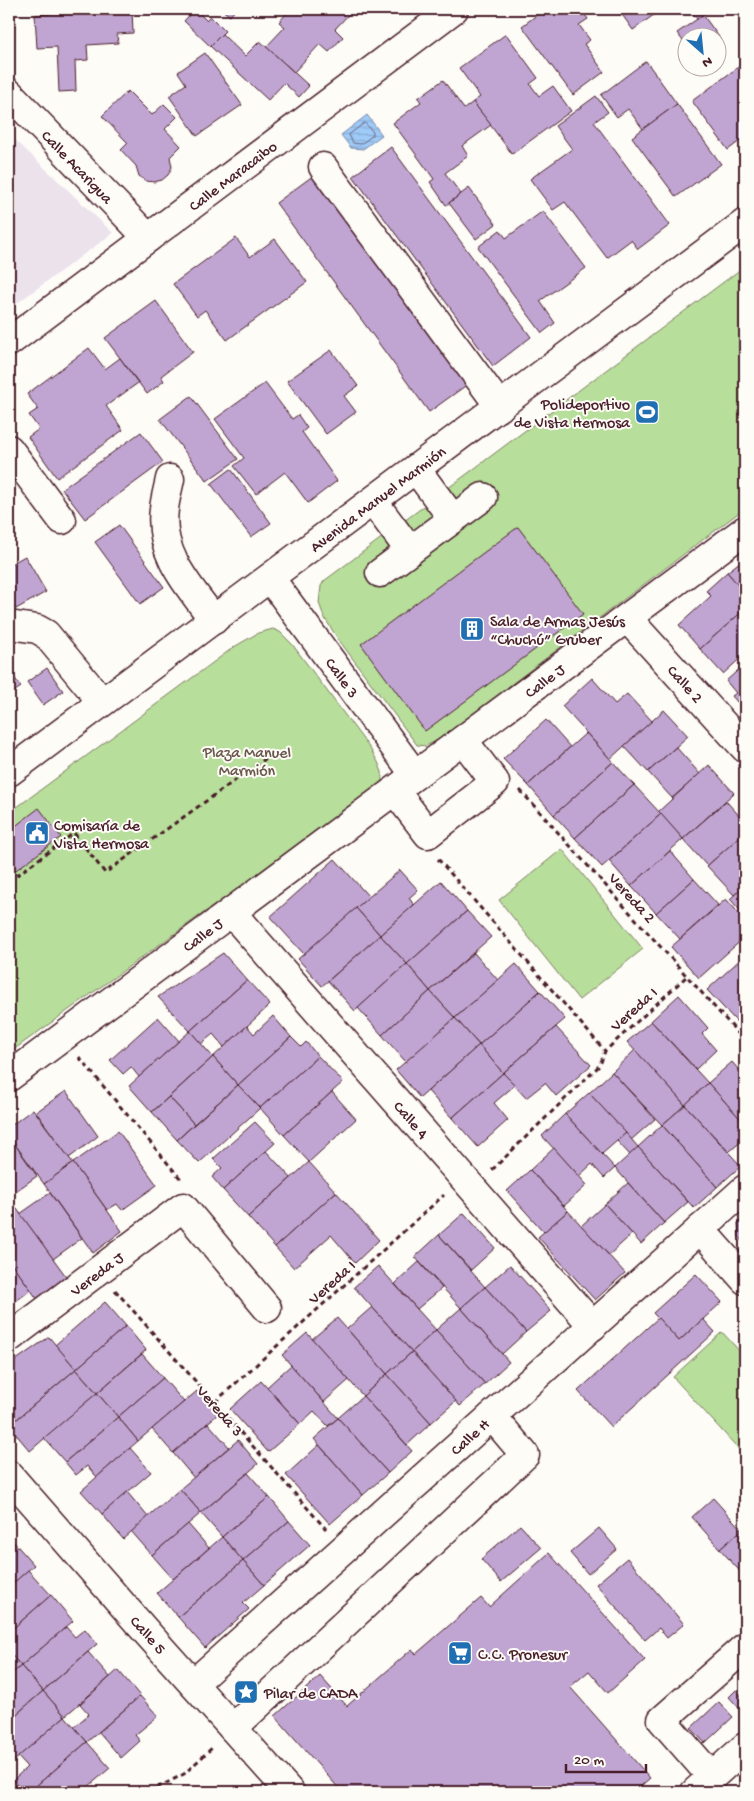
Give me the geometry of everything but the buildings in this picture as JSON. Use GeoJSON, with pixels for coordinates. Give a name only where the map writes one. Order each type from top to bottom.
{"type":"FeatureCollection","features":[{"type":"Feature","properties":{"kind":"street","name":"Calle Maracaibo"},"geometry":{"type":"LineString","coordinates":[[9,342],[148,238],[439,13]]}},
{"type":"Feature","properties":{"kind":"street","name":"Calle Acarigua"},"geometry":{"type":"LineString","coordinates":[[9,93],[148,238]]}},
{"type":"Feature","properties":{"kind":"street"},"geometry":{"type":"LineString","coordinates":[[323,167],[500,406]]}},
{"type":"Feature","properties":{"kind":"street","name":"Avenida Manuel Marmión"},"geometry":{"type":"LineString","coordinates":[[9,772],[745,223]]}},
{"type":"Feature","properties":{"kind":"street"},"geometry":{"type":"LineString","coordinates":[[9,448],[62,520]]}},
{"type":"Feature","properties":{"kind":"street"},"geometry":{"type":"LineString","coordinates":[[416,469],[453,519]]}},
{"type":"Feature","properties":{"kind":"street"},"geometry":{"type":"LineString","coordinates":[[170,479],[163,510],[164,540],[171,559],[183,579],[214,620]]}},
{"type":"Feature","properties":{"kind":"street"},"geometry":{"type":"LineString","coordinates":[[380,573],[483,498]]}},
{"type":"Feature","properties":{"kind":"street"},"geometry":{"type":"LineString","coordinates":[[373,501],[410,551]]}},
{"type":"Feature","properties":{"kind":"street","name":"Calle J"},"geometry":{"type":"LineString","coordinates":[[9,1077],[745,530]]}},
{"type":"Feature","properties":{"kind":"street","name":"Calle 3"},"geometry":{"type":"LineString","coordinates":[[270,578],[405,783]]}},
{"type":"Feature","properties":{"kind":"street","name":"Calle 2"},"geometry":{"type":"LineString","coordinates":[[627,618],[745,748]]}},
{"type":"Feature","properties":{"kind":"street"},"geometry":{"type":"LineString","coordinates":[[9,625],[37,629],[46,634],[102,702]]}},
{"type":"Feature","properties":{"kind":"street"},"geometry":{"type":"LineString","coordinates":[[405,783],[428,834],[495,782],[463,740]]}},
{"type":"Feature","properties":{"kind":"street","name":"Calle 4"},"geometry":{"type":"LineString","coordinates":[[231,912],[593,1326]]}},
{"type":"Feature","properties":{"kind":"street","name":"Calle H"},"geometry":{"type":"LineString","coordinates":[[193,1684],[745,1189]]}},
{"type":"Feature","properties":{"kind":"street"},"geometry":{"type":"LineString","coordinates":[[183,1208],[267,1308]]}},
{"type":"Feature","properties":{"kind":"street","name":"Vereda J"},"geometry":{"type":"LineString","coordinates":[[9,1338],[183,1208]]}},
{"type":"Feature","properties":{"kind":"street"},"geometry":{"type":"LineString","coordinates":[[700,1230],[745,1280]]}},
{"type":"Feature","properties":{"kind":"street"},"geometry":{"type":"LineString","coordinates":[[233,1728],[525,1454],[492,1416]]}},
{"type":"Feature","properties":{"kind":"street","name":"Calle 5"},"geometry":{"type":"LineString","coordinates":[[9,1475],[290,1792]]}},
{"type":"Feature","properties":{"kind":"street"},"geometry":{"type":"LineString","coordinates":[[745,1647],[662,1720],[704,1784],[745,1747]]}},
{"type":"Feature","properties":{"kind":"path"},"geometry":{"type":"LineString","coordinates":[[9,881],[74,833],[105,873],[275,752]]}},
{"type":"Feature","properties":{"kind":"path","name":"Vereda 2"},"geometry":{"type":"LineString","coordinates":[[495,782],[518,787],[745,1041]]}},
{"type":"Feature","properties":{"kind":"path"},"geometry":{"type":"LineString","coordinates":[[428,834],[436,856],[605,1051]]}},
{"type":"Feature","properties":{"kind":"path","name":"Vereda I"},"geometry":{"type":"LineString","coordinates":[[215,1402],[468,1183],[600,1065],[605,1051],[687,976]]}},
{"type":"Feature","properties":{"kind":"path"},"geometry":{"type":"LineString","coordinates":[[63,1037],[180,1178],[183,1208]]}},
{"type":"Feature","properties":{"kind":"path","name":"Vereda 3"},"geometry":{"type":"LineString","coordinates":[[98,1271],[344,1549]]}},
{"type":"Feature","properties":{"kind":"path"},"geometry":{"type":"LineString","coordinates":[[149,1792],[184,1774],[233,1728]]}},
{"type":"Feature","properties":{"kind":"shaded area"},"geometry":{"type":"Polygon","coordinates":[[[9,134],[113,233],[9,309],[9,134]]]}},
{"type":"Feature","properties":{"kind":"green space","name":"Polideportivo de Vista Hermosa"},"geometry":{"type":"Polygon","coordinates":[[[745,266],[745,508],[439,739],[426,746],[417,745],[338,639],[324,617],[319,603],[321,586],[324,581],[745,266]]]}},
{"type":"Feature","properties":{"kind":"green space","name":"Plaza Manuel Marmión"},"geometry":{"type":"Polygon","coordinates":[[[273,629],[280,632],[292,644],[371,750],[382,772],[382,781],[366,796],[9,1053],[9,813],[234,647],[258,633],[273,629]]]}},
{"type":"Feature","properties":{"kind":"green space"},"geometry":{"type":"Polygon","coordinates":[[[562,849],[643,949],[579,1000],[499,900],[562,849]]]}},
{"type":"Feature","properties":{"kind":"green space"},"geometry":{"type":"Polygon","coordinates":[[[722,1332],[745,1357],[745,1456],[673,1377],[722,1332]]]}},
{"type":"Feature","properties":{"kind":"water"},"geometry":{"type":"Polygon","coordinates":[[[367,115],[382,135],[363,149],[351,148],[341,135],[367,115]]]}},
{"type":"Feature","properties":{"kind":"place","name":"Polideportivo de Vista Hermosa"},"geometry":{"type":"Point","coordinates":[647,412]}},
{"type":"Feature","properties":{"kind":"place","name":"Sala de Armas Jesús “Chuchú” Gruber"},"geometry":{"type":"Point","coordinates":[472,629]}},
{"type":"Feature","properties":{"kind":"place","name":"Comisaría de Vista Hermosa"},"geometry":{"type":"Point","coordinates":[37,833]}},
{"type":"Feature","properties":{"kind":"place","name":"C.C. Pronesur"},"geometry":{"type":"Point","coordinates":[460,1653]}},
{"type":"Feature","properties":{"kind":"place","name":"Pilar de CADA"},"geometry":{"type":"Point","coordinates":[246,1692]}}]}
